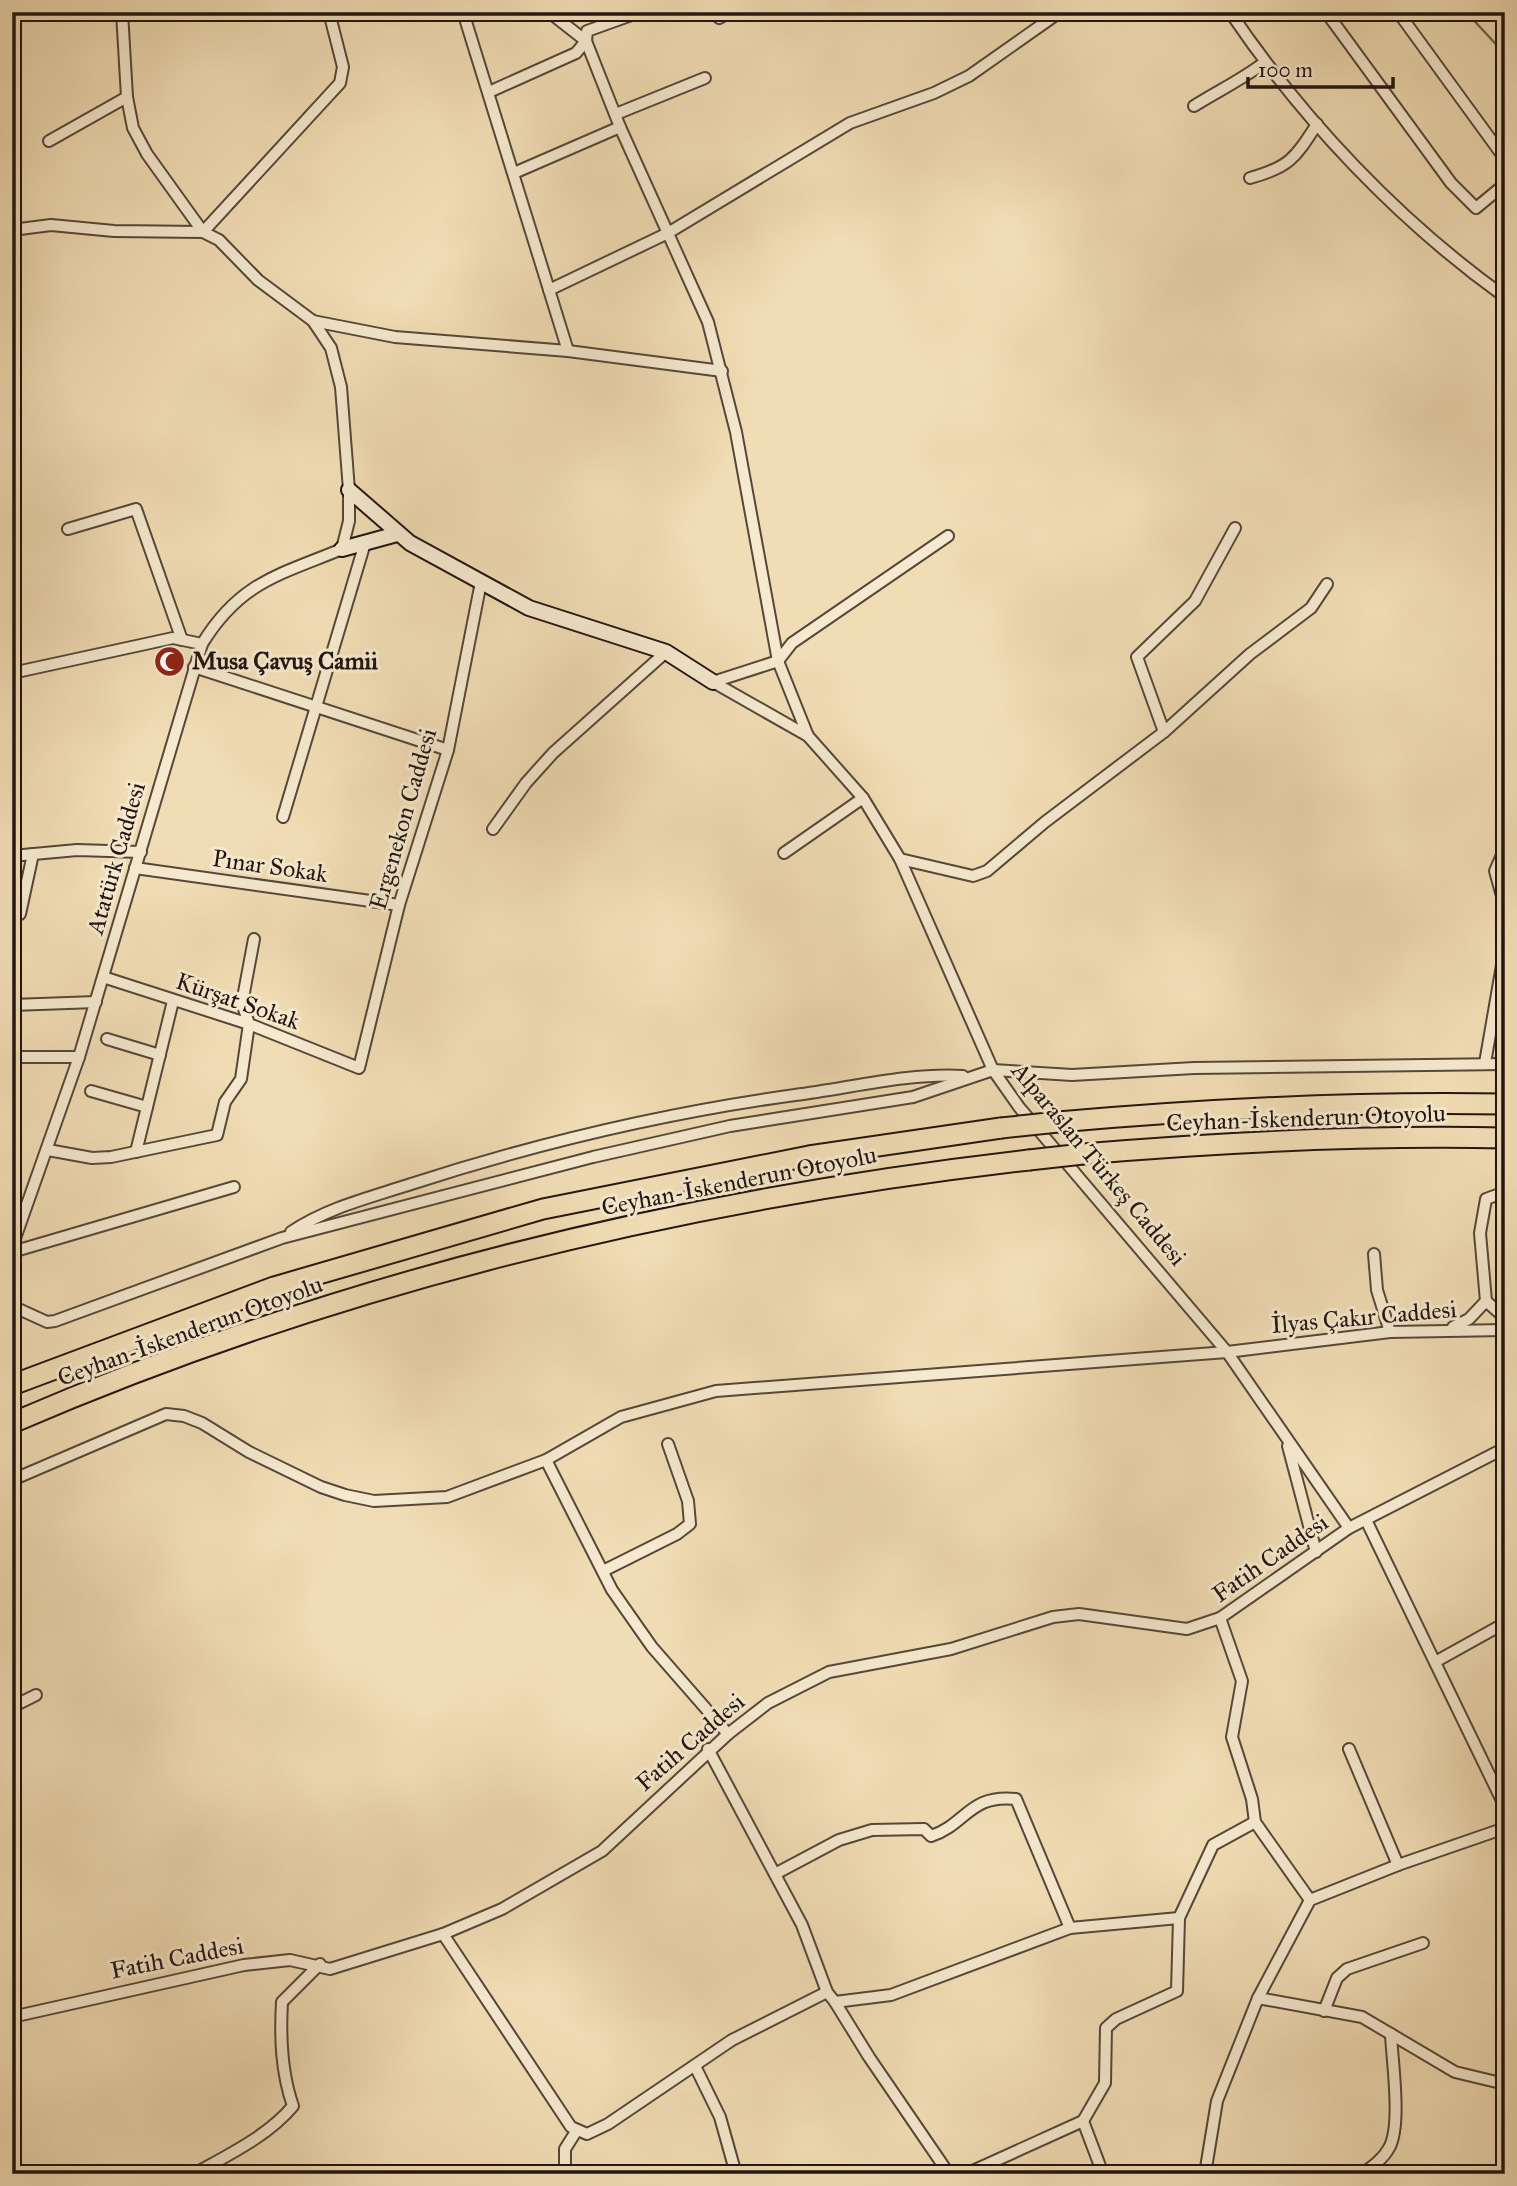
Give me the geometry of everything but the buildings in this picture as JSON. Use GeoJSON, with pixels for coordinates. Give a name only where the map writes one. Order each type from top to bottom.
{"type":"FeatureCollection","features":[{"type":"Feature","properties":{"kind":"highway","name":"Ceyhan-İskenderun Otoyolu"},"geometry":{"type":"LineString","coordinates":[[12,1385],[274,1287],[543,1209],[809,1156],[1002,1128],[1264,1106],[1505,1104]]}},
{"type":"Feature","properties":{"kind":"highway","name":"Ceyhan-İskenderun Otoyolu"},"geometry":{"type":"LineString","coordinates":[[12,1423],[285,1320],[551,1242],[829,1187],[1029,1160],[1227,1142],[1342,1137],[1505,1138]]}},
{"type":"Feature","properties":{"kind":"street"},"geometry":{"type":"LineString","coordinates":[[122,12],[127,97],[133,128],[147,153],[203,232]]}},
{"type":"Feature","properties":{"kind":"street"},"geometry":{"type":"LineString","coordinates":[[203,232],[340,83],[343,67],[329,12]]}},
{"type":"Feature","properties":{"kind":"street"},"geometry":{"type":"LineString","coordinates":[[463,12],[568,351]]}},
{"type":"Feature","properties":{"kind":"street"},"geometry":{"type":"LineString","coordinates":[[549,12],[586,41]]}},
{"type":"Feature","properties":{"kind":"street"},"geometry":{"type":"LineString","coordinates":[[640,12],[587,31],[586,41],[620,127],[708,322],[722,371],[778,661],[808,736]]}},
{"type":"Feature","properties":{"kind":"street"},"geometry":{"type":"LineString","coordinates":[[712,12],[719,18],[730,12]]}},
{"type":"Feature","properties":{"kind":"street"},"geometry":{"type":"LineString","coordinates":[[550,289],[668,233],[849,123],[934,93],[968,76],[1059,12]]}},
{"type":"Feature","properties":{"kind":"street"},"geometry":{"type":"LineString","coordinates":[[1230,12],[1265,62],[1317,124],[1405,214],[1462,266],[1505,297]]}},
{"type":"Feature","properties":{"kind":"street"},"geometry":{"type":"LineString","coordinates":[[1326,12],[1451,183],[1476,208],[1505,184]]}},
{"type":"Feature","properties":{"kind":"street"},"geometry":{"type":"LineString","coordinates":[[1398,12],[1505,159]]}},
{"type":"Feature","properties":{"kind":"street"},"geometry":{"type":"LineString","coordinates":[[489,92],[576,53],[586,41]]}},
{"type":"Feature","properties":{"kind":"street"},"geometry":{"type":"LineString","coordinates":[[1194,106],[1218,89],[1243,79],[1265,62]]}},
{"type":"Feature","properties":{"kind":"street"},"geometry":{"type":"LineString","coordinates":[[616,114],[705,78]]}},
{"type":"Feature","properties":{"kind":"street"},"geometry":{"type":"LineString","coordinates":[[49,141],[127,97]]}},
{"type":"Feature","properties":{"kind":"street"},"geometry":{"type":"LineString","coordinates":[[1250,178],[1280,170],[1300,151],[1317,124]]}},
{"type":"Feature","properties":{"kind":"street"},"geometry":{"type":"LineString","coordinates":[[514,173],[620,127]]}},
{"type":"Feature","properties":{"kind":"street"},"geometry":{"type":"LineString","coordinates":[[12,230],[51,225],[114,231],[203,232],[219,240],[258,280],[313,321],[331,348],[341,387],[349,490],[349,521],[342,549],[397,534]]}},
{"type":"Feature","properties":{"kind":"street"},"geometry":{"type":"LineString","coordinates":[[313,321],[395,337],[568,351],[722,371]]}},
{"type":"Feature","properties":{"kind":"street"},"geometry":{"type":"LineString","coordinates":[[12,479],[12,486]]}},
{"type":"Feature","properties":{"kind":"street"},"geometry":{"type":"LineString","coordinates":[[349,490],[397,534],[529,608],[666,652],[808,736]]}},
{"type":"Feature","properties":{"kind":"street"},"geometry":{"type":"LineString","coordinates":[[68,529],[135,509],[182,640]]}},
{"type":"Feature","properties":{"kind":"street"},"geometry":{"type":"LineString","coordinates":[[1164,732],[1137,657],[1195,601],[1235,528]]}},
{"type":"Feature","properties":{"kind":"street"},"geometry":{"type":"LineString","coordinates":[[713,682],[778,661],[792,643],[948,536]]}},
{"type":"Feature","properties":{"kind":"street"},"geometry":{"type":"LineString","coordinates":[[283,817],[365,543]]}},
{"type":"Feature","properties":{"kind":"street","name":"Atatürk Caddesi"},"geometry":{"type":"LineString","coordinates":[[12,1250],[79,1057],[202,645],[217,620],[254,585],[342,549]]}},
{"type":"Feature","properties":{"kind":"street","name":"Ergenekon Caddesi"},"geometry":{"type":"LineString","coordinates":[[359,1068],[399,905],[448,750],[481,582]]}},
{"type":"Feature","properties":{"kind":"street"},"geometry":{"type":"LineString","coordinates":[[900,859],[973,876],[987,871],[1045,822],[1164,732],[1250,654],[1311,608],[1327,584]]}},
{"type":"Feature","properties":{"kind":"street"},"geometry":{"type":"LineString","coordinates":[[12,673],[173,638],[202,645]]}},
{"type":"Feature","properties":{"kind":"street"},"geometry":{"type":"LineString","coordinates":[[493,829],[526,782],[553,753],[666,652]]}},
{"type":"Feature","properties":{"kind":"street"},"geometry":{"type":"LineString","coordinates":[[194,667],[448,750]]}},
{"type":"Feature","properties":{"kind":"street","name":"Alparaslan Türkeş Caddesi"},"geometry":{"type":"LineString","coordinates":[[808,736],[863,798],[900,859],[993,1070],[1019,1107],[1227,1352],[1349,1528]]}},
{"type":"Feature","properties":{"kind":"street"},"geometry":{"type":"LineString","coordinates":[[784,853],[863,798]]}},
{"type":"Feature","properties":{"kind":"street"},"geometry":{"type":"LineString","coordinates":[[1505,848],[1495,871],[1505,907]]}},
{"type":"Feature","properties":{"kind":"street"},"geometry":{"type":"LineString","coordinates":[[12,856],[77,850],[141,852]]}},
{"type":"Feature","properties":{"kind":"street"},"geometry":{"type":"LineString","coordinates":[[20,914],[33,854]]}},
{"type":"Feature","properties":{"kind":"street","name":"Pınar Sokak"},"geometry":{"type":"LineString","coordinates":[[135,868],[399,905]]}},
{"type":"Feature","properties":{"kind":"street"},"geometry":{"type":"LineString","coordinates":[[48,1150],[92,1158],[217,1135],[225,1102],[241,1079],[249,1024],[242,1003],[254,939]]}},
{"type":"Feature","properties":{"kind":"street"},"geometry":{"type":"LineString","coordinates":[[1485,1063],[1505,948]]}},
{"type":"Feature","properties":{"kind":"street","name":"Kürşat Sokak"},"geometry":{"type":"LineString","coordinates":[[103,977],[249,1024],[359,1068]]}},
{"type":"Feature","properties":{"kind":"street"},"geometry":{"type":"LineString","coordinates":[[136,1152],[173,1001]]}},
{"type":"Feature","properties":{"kind":"street"},"geometry":{"type":"LineString","coordinates":[[12,1005],[96,1002]]}},
{"type":"Feature","properties":{"kind":"street"},"geometry":{"type":"LineString","coordinates":[[107,1039],[160,1055]]}},
{"type":"Feature","properties":{"kind":"street"},"geometry":{"type":"LineString","coordinates":[[12,1057],[79,1057]]}},
{"type":"Feature","properties":{"kind":"street"},"geometry":{"type":"LineString","coordinates":[[12,1306],[47,1322],[55,1321],[282,1238],[593,1157],[730,1126],[913,1097],[993,1070],[1072,1075],[1194,1068],[1505,1064]]}},
{"type":"Feature","properties":{"kind":"street"},"geometry":{"type":"LineString","coordinates":[[282,1238],[317,1215],[433,1177],[549,1144],[758,1099],[925,1074],[973,1076]]}},
{"type":"Feature","properties":{"kind":"street"},"geometry":{"type":"LineString","coordinates":[[91,1091],[147,1107]]}},
{"type":"Feature","properties":{"kind":"street"},"geometry":{"type":"LineString","coordinates":[[12,1250],[234,1187]]}},
{"type":"Feature","properties":{"kind":"street"},"geometry":{"type":"LineString","coordinates":[[1505,1192],[1486,1199],[1480,1233],[1486,1301],[1505,1318]]}},
{"type":"Feature","properties":{"kind":"street"},"geometry":{"type":"LineString","coordinates":[[1374,1254],[1377,1290],[1390,1332]]}},
{"type":"Feature","properties":{"kind":"street"},"geometry":{"type":"LineString","coordinates":[[1446,1330],[1469,1319],[1486,1301]]}},
{"type":"Feature","properties":{"kind":"street","name":"İlyas Çakır Caddesi"},"geometry":{"type":"LineString","coordinates":[[12,1480],[166,1414],[184,1416],[202,1423],[249,1452],[321,1487],[374,1501],[447,1497],[546,1460],[621,1417],[716,1391],[1227,1352],[1390,1332],[1505,1330]]}},
{"type":"Feature","properties":{"kind":"street"},"geometry":{"type":"LineString","coordinates":[[1286,1437],[1316,1552]]}},
{"type":"Feature","properties":{"kind":"street"},"geometry":{"type":"LineString","coordinates":[[603,1571],[677,1534],[690,1524],[688,1501],[668,1444]]}},
{"type":"Feature","properties":{"kind":"street","name":"Fatih Caddesi"},"geometry":{"type":"LineString","coordinates":[[12,2017],[244,1965],[290,1960],[320,1964],[330,1969],[443,1934],[502,1909],[603,1851],[708,1749],[768,1703],[829,1672],[951,1649],[1053,1617],[1079,1614],[1186,1629],[1220,1618],[1349,1528],[1505,1448]]}},
{"type":"Feature","properties":{"kind":"street"},"geometry":{"type":"LineString","coordinates":[[546,1460],[603,1571],[652,1647],[728,1734]]}},
{"type":"Feature","properties":{"kind":"street"},"geometry":{"type":"LineString","coordinates":[[1366,1520],[1505,1807]]}},
{"type":"Feature","properties":{"kind":"street"},"geometry":{"type":"LineString","coordinates":[[1220,1618],[1242,1681],[1231,1737],[1252,1799],[1255,1822],[1310,1900]]}},
{"type":"Feature","properties":{"kind":"street"},"geometry":{"type":"LineString","coordinates":[[1435,1662],[1505,1623]]}},
{"type":"Feature","properties":{"kind":"street"},"geometry":{"type":"LineString","coordinates":[[12,1707],[36,1695]]}},
{"type":"Feature","properties":{"kind":"street"},"geometry":{"type":"LineString","coordinates":[[708,1749],[802,1925],[827,1992],[949,2174]]}},
{"type":"Feature","properties":{"kind":"street"},"geometry":{"type":"LineString","coordinates":[[1349,1749],[1398,1865]]}},
{"type":"Feature","properties":{"kind":"street"},"geometry":{"type":"LineString","coordinates":[[775,1874],[839,1840],[872,1830],[924,1829],[930,1836],[947,1830],[964,1812],[995,1797],[1016,1800],[1070,1928]]}},
{"type":"Feature","properties":{"kind":"street"},"geometry":{"type":"LineString","coordinates":[[966,2174],[1018,2153],[1083,2121],[1105,2083],[1107,2028],[1116,2019],[1177,1991],[1179,1918],[1213,1845],[1255,1822]]}},
{"type":"Feature","properties":{"kind":"street"},"geometry":{"type":"LineString","coordinates":[[1205,2174],[1217,2101],[1258,1998],[1310,1900],[1398,1865],[1505,1828]]}},
{"type":"Feature","properties":{"kind":"street"},"geometry":{"type":"LineString","coordinates":[[835,2002],[891,1995],[1070,1928],[1179,1918]]}},
{"type":"Feature","properties":{"kind":"street"},"geometry":{"type":"LineString","coordinates":[[443,1934],[571,2127],[587,2134],[608,2124],[732,2040],[827,1992]]}},
{"type":"Feature","properties":{"kind":"street"},"geometry":{"type":"LineString","coordinates":[[1324,2011],[1337,1978],[1347,1969],[1368,1959],[1423,1943]]}},
{"type":"Feature","properties":{"kind":"street"},"geometry":{"type":"LineString","coordinates":[[194,2174],[262,2134],[282,2119],[293,2106],[287,2088],[280,2038],[282,2002],[320,1964]]}},
{"type":"Feature","properties":{"kind":"street"},"geometry":{"type":"LineString","coordinates":[[1258,1998],[1362,2017],[1455,2072],[1505,2084]]}},
{"type":"Feature","properties":{"kind":"street"},"geometry":{"type":"LineString","coordinates":[[1362,2174],[1377,2163],[1391,2146],[1394,2125],[1391,2034]]}},
{"type":"Feature","properties":{"kind":"street"},"geometry":{"type":"LineString","coordinates":[[695,2066],[720,2117],[736,2174]]}},
{"type":"Feature","properties":{"kind":"street"},"geometry":{"type":"LineString","coordinates":[[1083,2121],[1103,2174]]}},
{"type":"Feature","properties":{"kind":"street"},"geometry":{"type":"LineString","coordinates":[[565,2174],[565,2149],[577,2130]]}},
{"type":"Feature","properties":{"kind":"waterway"},"geometry":{"type":"LineString","coordinates":[[1466,12],[1505,54]]}},
{"type":"Feature","properties":{"kind":"place","name":"Musa Çavuş Camii"},"geometry":{"type":"Point","coordinates":[169,661]}}]}
